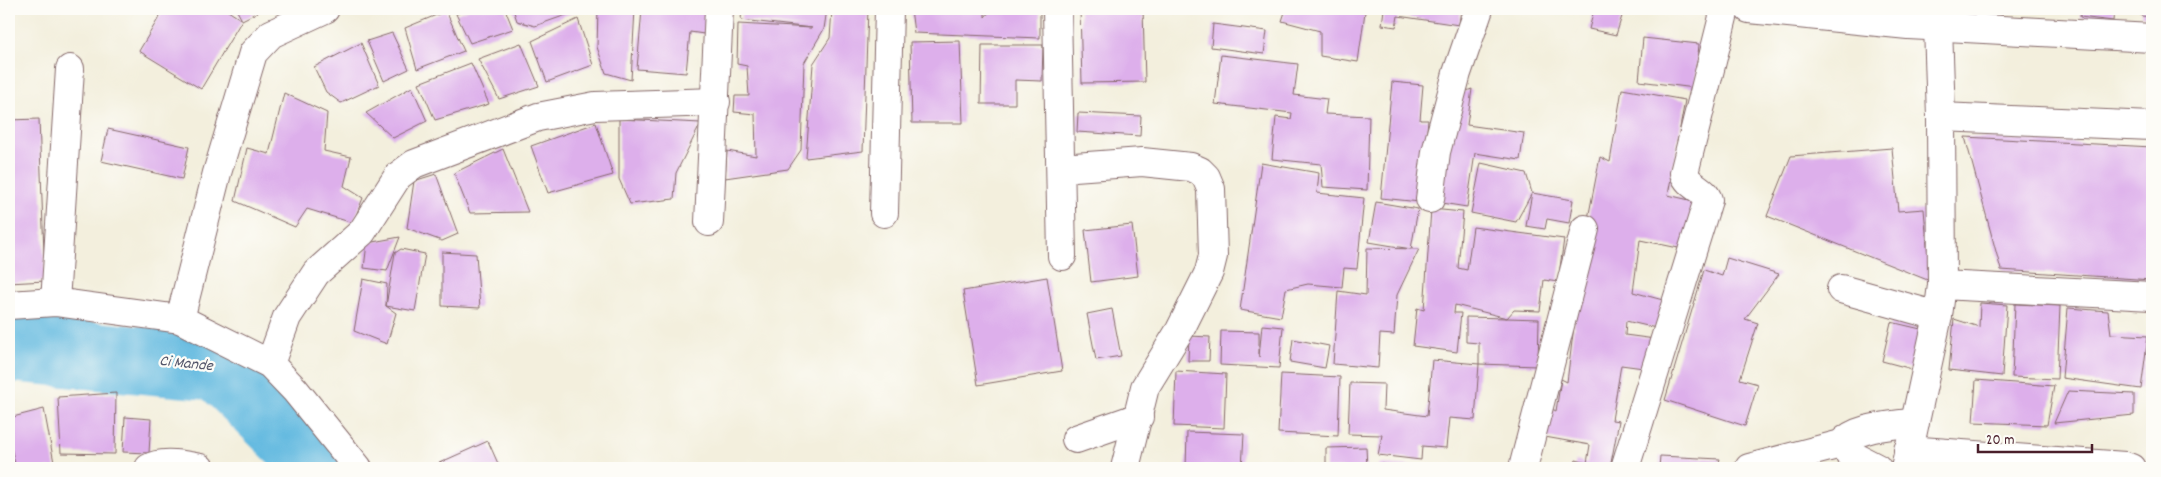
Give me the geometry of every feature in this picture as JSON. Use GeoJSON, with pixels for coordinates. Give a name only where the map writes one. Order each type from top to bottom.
{"type":"FeatureCollection","features":[{"type":"Feature","properties":{"kind":"street"},"geometry":{"type":"LineString","coordinates":[[180,319],[217,173],[253,53],[271,34],[325,9]]}},
{"type":"Feature","properties":{"kind":"street"},"geometry":{"type":"LineString","coordinates":[[709,222],[719,9]]}},
{"type":"Feature","properties":{"kind":"street"},"geometry":{"type":"LineString","coordinates":[[884,213],[889,9]]}},
{"type":"Feature","properties":{"kind":"street"},"geometry":{"type":"LineString","coordinates":[[1058,9],[1062,256]]}},
{"type":"Feature","properties":{"kind":"street"},"geometry":{"type":"LineString","coordinates":[[1430,199],[1436,152],[1457,73],[1479,9]]}},
{"type":"Feature","properties":{"kind":"street"},"geometry":{"type":"LineString","coordinates":[[1625,468],[1708,200],[1705,194],[1688,180],[1684,174],[1725,9]]}},
{"type":"Feature","properties":{"kind":"street"},"geometry":{"type":"LineString","coordinates":[[1749,9],[1909,17],[1938,26],[2152,38]]}},
{"type":"Feature","properties":{"kind":"street"},"geometry":{"type":"LineString","coordinates":[[1938,26],[1941,116],[1942,285],[1938,316],[1906,459],[2125,466],[2131,468]]}},
{"type":"Feature","properties":{"kind":"street"},"geometry":{"type":"LineString","coordinates":[[55,302],[70,69]]}},
{"type":"Feature","properties":{"kind":"street"},"geometry":{"type":"LineString","coordinates":[[270,364],[287,317],[316,273],[362,232],[398,176],[414,164],[538,117],[595,106],[716,102]]}},
{"type":"Feature","properties":{"kind":"street"},"geometry":{"type":"LineString","coordinates":[[1941,116],[2152,126]]}},
{"type":"Feature","properties":{"kind":"street"},"geometry":{"type":"LineString","coordinates":[[1061,168],[1142,162],[1191,167],[1200,171],[1206,177],[1211,189],[1213,256],[1208,272],[1180,330],[1145,387],[1125,468]]}},
{"type":"Feature","properties":{"kind":"street"},"geometry":{"type":"LineString","coordinates":[[1523,468],[1585,229]]}},
{"type":"Feature","properties":{"kind":"street"},"geometry":{"type":"LineString","coordinates":[[1942,285],[2152,296]]}},
{"type":"Feature","properties":{"kind":"street"},"geometry":{"type":"LineString","coordinates":[[1841,289],[1938,316]]}},
{"type":"Feature","properties":{"kind":"street"},"geometry":{"type":"LineString","coordinates":[[9,305],[55,302],[180,319],[270,364],[295,390],[358,468]]}},
{"type":"Feature","properties":{"kind":"street"},"geometry":{"type":"LineString","coordinates":[[1076,439],[1139,417]]}},
{"type":"Feature","properties":{"kind":"street"},"geometry":{"type":"LineString","coordinates":[[1749,468],[1840,444],[1848,437],[1858,433],[1915,422]]}},
{"type":"Feature","properties":{"kind":"street"},"geometry":{"type":"LineString","coordinates":[[1840,444],[1850,454],[1877,468]]}},
{"type":"Feature","properties":{"kind":"street"},"geometry":{"type":"LineString","coordinates":[[149,468],[156,465],[188,465],[200,468]]}},
{"type":"Feature","properties":{"kind":"building"},"geometry":{"type":"Polygon","coordinates":[[[164,9],[225,9],[242,20],[201,89],[139,51],[164,9]]]}},
{"type":"Feature","properties":{"kind":"building"},"geometry":{"type":"Polygon","coordinates":[[[236,9],[264,9],[242,20],[236,9]]]}},
{"type":"Feature","properties":{"kind":"building"},"geometry":{"type":"Polygon","coordinates":[[[469,9],[505,9],[513,29],[470,43],[456,14],[469,9]]]}},
{"type":"Feature","properties":{"kind":"building"},"geometry":{"type":"Polygon","coordinates":[[[513,9],[583,9],[535,26],[517,21],[513,9]]]}},
{"type":"Feature","properties":{"kind":"building"},"geometry":{"type":"Polygon","coordinates":[[[598,9],[635,9],[631,80],[606,73],[597,47],[598,9]]]}},
{"type":"Feature","properties":{"kind":"building"},"geometry":{"type":"Polygon","coordinates":[[[642,9],[706,9],[704,34],[690,32],[686,73],[637,69],[642,9]]]}},
{"type":"Feature","properties":{"kind":"building"},"geometry":{"type":"Polygon","coordinates":[[[742,9],[827,9],[824,29],[804,63],[801,150],[788,169],[725,178],[727,151],[756,156],[755,114],[734,112],[735,96],[749,96],[747,66],[737,64],[738,24],[812,28],[741,20],[742,9]]]}},
{"type":"Feature","properties":{"kind":"building"},"geometry":{"type":"Polygon","coordinates":[[[832,9],[868,9],[863,151],[806,158],[813,64],[830,38],[832,9]]]}},
{"type":"Feature","properties":{"kind":"building"},"geometry":{"type":"Polygon","coordinates":[[[911,9],[985,9],[985,17],[992,9],[1040,9],[1040,38],[914,33],[911,9]]]}},
{"type":"Feature","properties":{"kind":"building"},"geometry":{"type":"Polygon","coordinates":[[[1080,9],[1143,9],[1145,82],[1082,83],[1080,9]]]}},
{"type":"Feature","properties":{"kind":"building"},"geometry":{"type":"Polygon","coordinates":[[[1286,9],[1346,9],[1365,12],[1358,62],[1320,56],[1320,31],[1282,21],[1286,9]]]}},
{"type":"Feature","properties":{"kind":"building"},"geometry":{"type":"Polygon","coordinates":[[[1384,9],[1461,9],[1459,25],[1398,16],[1396,27],[1382,25],[1384,9]]]}},
{"type":"Feature","properties":{"kind":"building"},"geometry":{"type":"Polygon","coordinates":[[[1616,9],[1623,13],[1616,35],[1589,29],[1594,10],[1616,9]]]}},
{"type":"Feature","properties":{"kind":"building"},"geometry":{"type":"Polygon","coordinates":[[[2081,9],[2114,9],[2113,21],[2080,17],[2081,9]]]}},
{"type":"Feature","properties":{"kind":"building"},"geometry":{"type":"Polygon","coordinates":[[[2142,9],[2152,9],[2152,17],[2141,16],[2142,9]]]}},
{"type":"Feature","properties":{"kind":"building"},"geometry":{"type":"Polygon","coordinates":[[[446,11],[464,51],[417,69],[405,28],[446,11]]]}},
{"type":"Feature","properties":{"kind":"building"},"geometry":{"type":"Polygon","coordinates":[[[578,19],[593,65],[547,82],[532,41],[578,19]]]}},
{"type":"Feature","properties":{"kind":"building"},"geometry":{"type":"Polygon","coordinates":[[[1213,24],[1267,31],[1264,54],[1211,47],[1213,24]]]}},
{"type":"Feature","properties":{"kind":"building"},"geometry":{"type":"Polygon","coordinates":[[[392,33],[409,69],[384,81],[367,41],[392,33]]]}},
{"type":"Feature","properties":{"kind":"building"},"geometry":{"type":"Polygon","coordinates":[[[1643,38],[1699,44],[1695,88],[1639,81],[1643,38]]]}},
{"type":"Feature","properties":{"kind":"building"},"geometry":{"type":"Polygon","coordinates":[[[960,41],[963,123],[912,123],[910,42],[960,41]]]}},
{"type":"Feature","properties":{"kind":"building"},"geometry":{"type":"Polygon","coordinates":[[[361,43],[379,85],[341,103],[326,92],[314,67],[361,43]]]}},
{"type":"Feature","properties":{"kind":"building"},"geometry":{"type":"Polygon","coordinates":[[[521,43],[539,86],[499,99],[478,59],[521,43]]]}},
{"type":"Feature","properties":{"kind":"building"},"geometry":{"type":"Polygon","coordinates":[[[982,45],[1043,45],[1042,81],[1015,80],[1015,104],[981,104],[982,45]]]}},
{"type":"Feature","properties":{"kind":"building"},"geometry":{"type":"Polygon","coordinates":[[[1221,55],[1298,64],[1294,95],[1327,99],[1325,114],[1369,116],[1367,190],[1323,187],[1321,164],[1272,159],[1276,117],[1291,119],[1292,113],[1215,104],[1221,55]]]}},
{"type":"Feature","properties":{"kind":"building"},"geometry":{"type":"Polygon","coordinates":[[[471,63],[489,104],[435,120],[419,83],[471,63]]]}},
{"type":"Feature","properties":{"kind":"building"},"geometry":{"type":"Polygon","coordinates":[[[1392,82],[1423,85],[1420,120],[1428,120],[1420,202],[1381,198],[1392,82]]]}},
{"type":"Feature","properties":{"kind":"building"},"geometry":{"type":"Polygon","coordinates":[[[412,87],[427,121],[393,138],[366,113],[412,87]]]}},
{"type":"Feature","properties":{"kind":"building"},"geometry":{"type":"Polygon","coordinates":[[[1472,89],[1467,125],[1524,133],[1520,160],[1475,153],[1467,207],[1435,202],[1455,95],[1472,89]]]}},
{"type":"Feature","properties":{"kind":"building"},"geometry":{"type":"Polygon","coordinates":[[[1622,89],[1685,100],[1668,195],[1698,202],[1688,250],[1640,240],[1633,292],[1663,300],[1656,328],[1626,321],[1625,335],[1655,339],[1651,369],[1621,365],[1612,420],[1619,421],[1610,468],[1574,468],[1576,460],[1587,463],[1590,445],[1545,437],[1550,408],[1556,411],[1561,379],[1567,382],[1586,229],[1600,157],[1610,162],[1622,89]]]}},
{"type":"Feature","properties":{"kind":"building"},"geometry":{"type":"Polygon","coordinates":[[[284,93],[327,113],[324,151],[351,157],[344,186],[363,198],[353,223],[307,209],[295,227],[235,201],[247,148],[269,154],[284,93]]]}},
{"type":"Feature","properties":{"kind":"building"},"geometry":{"type":"Polygon","coordinates":[[[1078,113],[1141,116],[1140,136],[1077,132],[1078,113]]]}},
{"type":"Feature","properties":{"kind":"building"},"geometry":{"type":"Polygon","coordinates":[[[39,119],[45,281],[9,283],[9,120],[39,119]]]}},
{"type":"Feature","properties":{"kind":"building"},"geometry":{"type":"Polygon","coordinates":[[[619,119],[701,123],[676,173],[674,199],[630,204],[619,179],[619,119]]]}},
{"type":"Feature","properties":{"kind":"building"},"geometry":{"type":"Polygon","coordinates":[[[596,123],[613,175],[548,193],[531,146],[596,123]]]}},
{"type":"Feature","properties":{"kind":"building"},"geometry":{"type":"Polygon","coordinates":[[[108,129],[189,147],[182,179],[101,161],[108,129]]]}},
{"type":"Feature","properties":{"kind":"building"},"geometry":{"type":"Polygon","coordinates":[[[1965,137],[2152,147],[2152,280],[2001,270],[1965,137]]]}},
{"type":"Feature","properties":{"kind":"building"},"geometry":{"type":"Polygon","coordinates":[[[1892,148],[1898,211],[1924,209],[1930,281],[1767,216],[1791,156],[1892,148]]]}},
{"type":"Feature","properties":{"kind":"building"},"geometry":{"type":"Polygon","coordinates":[[[503,149],[528,212],[470,213],[454,173],[503,149]]]}},
{"type":"Feature","properties":{"kind":"building"},"geometry":{"type":"Polygon","coordinates":[[[1261,163],[1319,173],[1317,193],[1364,198],[1357,269],[1344,268],[1342,287],[1308,284],[1286,289],[1281,317],[1240,310],[1261,163]]]}},
{"type":"Feature","properties":{"kind":"building"},"geometry":{"type":"Polygon","coordinates":[[[1481,163],[1526,173],[1532,193],[1516,222],[1471,213],[1481,163]]]}},
{"type":"Feature","properties":{"kind":"building"},"geometry":{"type":"Polygon","coordinates":[[[436,174],[458,234],[442,241],[407,228],[414,181],[436,174]]]}},
{"type":"Feature","properties":{"kind":"building"},"geometry":{"type":"Polygon","coordinates":[[[1532,193],[1573,200],[1569,223],[1547,219],[1545,229],[1526,226],[1532,193]]]}},
{"type":"Feature","properties":{"kind":"building"},"geometry":{"type":"Polygon","coordinates":[[[1376,202],[1418,209],[1411,249],[1369,242],[1376,202]]]}},
{"type":"Feature","properties":{"kind":"building"},"geometry":{"type":"Polygon","coordinates":[[[1431,209],[1463,212],[1458,268],[1467,270],[1473,227],[1564,239],[1558,282],[1544,280],[1540,311],[1514,310],[1507,318],[1455,305],[1454,313],[1461,313],[1457,352],[1413,346],[1417,308],[1424,310],[1431,209]]]}},
{"type":"Feature","properties":{"kind":"building"},"geometry":{"type":"Polygon","coordinates":[[[1132,225],[1138,276],[1091,282],[1085,230],[1132,225]]]}},
{"type":"Feature","properties":{"kind":"building"},"geometry":{"type":"Polygon","coordinates":[[[400,237],[387,271],[364,268],[367,243],[400,237]]]}},
{"type":"Feature","properties":{"kind":"building"},"geometry":{"type":"Polygon","coordinates":[[[1367,248],[1419,249],[1397,295],[1394,335],[1380,334],[1378,368],[1333,364],[1338,291],[1366,295],[1367,248]]]}},
{"type":"Feature","properties":{"kind":"building"},"geometry":{"type":"Polygon","coordinates":[[[401,249],[425,254],[415,311],[386,306],[395,253],[401,249]]]}},
{"type":"Feature","properties":{"kind":"building"},"geometry":{"type":"Polygon","coordinates":[[[442,252],[476,254],[480,308],[442,306],[442,252]]]}},
{"type":"Feature","properties":{"kind":"building"},"geometry":{"type":"Polygon","coordinates":[[[1727,258],[1779,274],[1745,319],[1758,323],[1740,379],[1758,384],[1745,426],[1665,400],[1704,270],[1722,276],[1727,258]]]}},
{"type":"Feature","properties":{"kind":"building"},"geometry":{"type":"Polygon","coordinates":[[[1047,277],[1062,371],[978,385],[963,291],[1047,277]]]}},
{"type":"Feature","properties":{"kind":"building"},"geometry":{"type":"Polygon","coordinates":[[[363,279],[387,284],[386,306],[396,313],[387,344],[354,331],[363,279]]]}},
{"type":"Feature","properties":{"kind":"building"},"geometry":{"type":"Polygon","coordinates":[[[1980,303],[2007,305],[2002,376],[1949,370],[1954,319],[1979,327],[1980,303]]]}},
{"type":"Feature","properties":{"kind":"building"},"geometry":{"type":"Polygon","coordinates":[[[2015,304],[2060,306],[2057,379],[2012,377],[2015,304]]]}},
{"type":"Feature","properties":{"kind":"building"},"geometry":{"type":"Polygon","coordinates":[[[2068,308],[2108,311],[2111,334],[2148,336],[2141,389],[2062,378],[2068,308]]]}},
{"type":"Feature","properties":{"kind":"building"},"geometry":{"type":"Polygon","coordinates":[[[1112,309],[1121,356],[1096,360],[1087,314],[1112,309]]]}},
{"type":"Feature","properties":{"kind":"building"},"geometry":{"type":"Polygon","coordinates":[[[1466,317],[1539,319],[1538,366],[1479,364],[1479,343],[1466,342],[1466,317]]]}},
{"type":"Feature","properties":{"kind":"building"},"geometry":{"type":"Polygon","coordinates":[[[1891,322],[1925,330],[1916,370],[1882,361],[1891,322]]]}},
{"type":"Feature","properties":{"kind":"building"},"geometry":{"type":"Polygon","coordinates":[[[1262,325],[1283,327],[1279,368],[1220,365],[1221,331],[1259,332],[1259,357],[1262,325]]]}},
{"type":"Feature","properties":{"kind":"building"},"geometry":{"type":"Polygon","coordinates":[[[1189,336],[1210,337],[1209,361],[1188,361],[1189,336]]]}},
{"type":"Feature","properties":{"kind":"building"},"geometry":{"type":"Polygon","coordinates":[[[1293,339],[1329,346],[1325,368],[1290,362],[1293,339]]]}},
{"type":"Feature","properties":{"kind":"building"},"geometry":{"type":"Polygon","coordinates":[[[1432,360],[1479,364],[1475,420],[1449,418],[1446,448],[1422,446],[1421,460],[1378,455],[1382,435],[1348,434],[1350,383],[1384,384],[1383,410],[1427,416],[1432,360]]]}},
{"type":"Feature","properties":{"kind":"building"},"geometry":{"type":"Polygon","coordinates":[[[1176,371],[1226,374],[1224,428],[1174,426],[1176,371]]]}},
{"type":"Feature","properties":{"kind":"building"},"geometry":{"type":"Polygon","coordinates":[[[1281,374],[1340,377],[1338,436],[1278,433],[1281,374]]]}},
{"type":"Feature","properties":{"kind":"building"},"geometry":{"type":"Polygon","coordinates":[[[1976,380],[2054,386],[2047,425],[1973,422],[1976,380]]]}},
{"type":"Feature","properties":{"kind":"building"},"geometry":{"type":"Polygon","coordinates":[[[2068,391],[2134,394],[2134,415],[2054,423],[2068,391]]]}},
{"type":"Feature","properties":{"kind":"building"},"geometry":{"type":"Polygon","coordinates":[[[116,393],[115,454],[61,453],[58,397],[116,393]]]}},
{"type":"Feature","properties":{"kind":"building"},"geometry":{"type":"Polygon","coordinates":[[[44,409],[55,468],[16,468],[9,439],[9,418],[44,409]]]}},
{"type":"Feature","properties":{"kind":"building"},"geometry":{"type":"Polygon","coordinates":[[[125,417],[151,419],[149,453],[123,452],[125,417]]]}},
{"type":"Feature","properties":{"kind":"building"},"geometry":{"type":"Polygon","coordinates":[[[1187,432],[1244,434],[1242,468],[1186,468],[1187,432]]]}},
{"type":"Feature","properties":{"kind":"building"},"geometry":{"type":"Polygon","coordinates":[[[488,441],[500,468],[428,468],[488,441]]]}},
{"type":"Feature","properties":{"kind":"building"},"geometry":{"type":"Polygon","coordinates":[[[1366,447],[1367,468],[1326,468],[1326,448],[1366,447]]]}},
{"type":"Feature","properties":{"kind":"building"},"geometry":{"type":"Polygon","coordinates":[[[1660,456],[1720,459],[1717,468],[1659,468],[1660,456]]]}},
{"type":"Feature","properties":{"kind":"building"},"geometry":{"type":"Polygon","coordinates":[[[1379,464],[1431,467],[1379,468],[1379,464]]]}},
{"type":"Feature","properties":{"kind":"waterway","name":"Ci Mande"},"geometry":{"type":"LineString","coordinates":[[9,348],[219,367],[322,468]]}}]}
